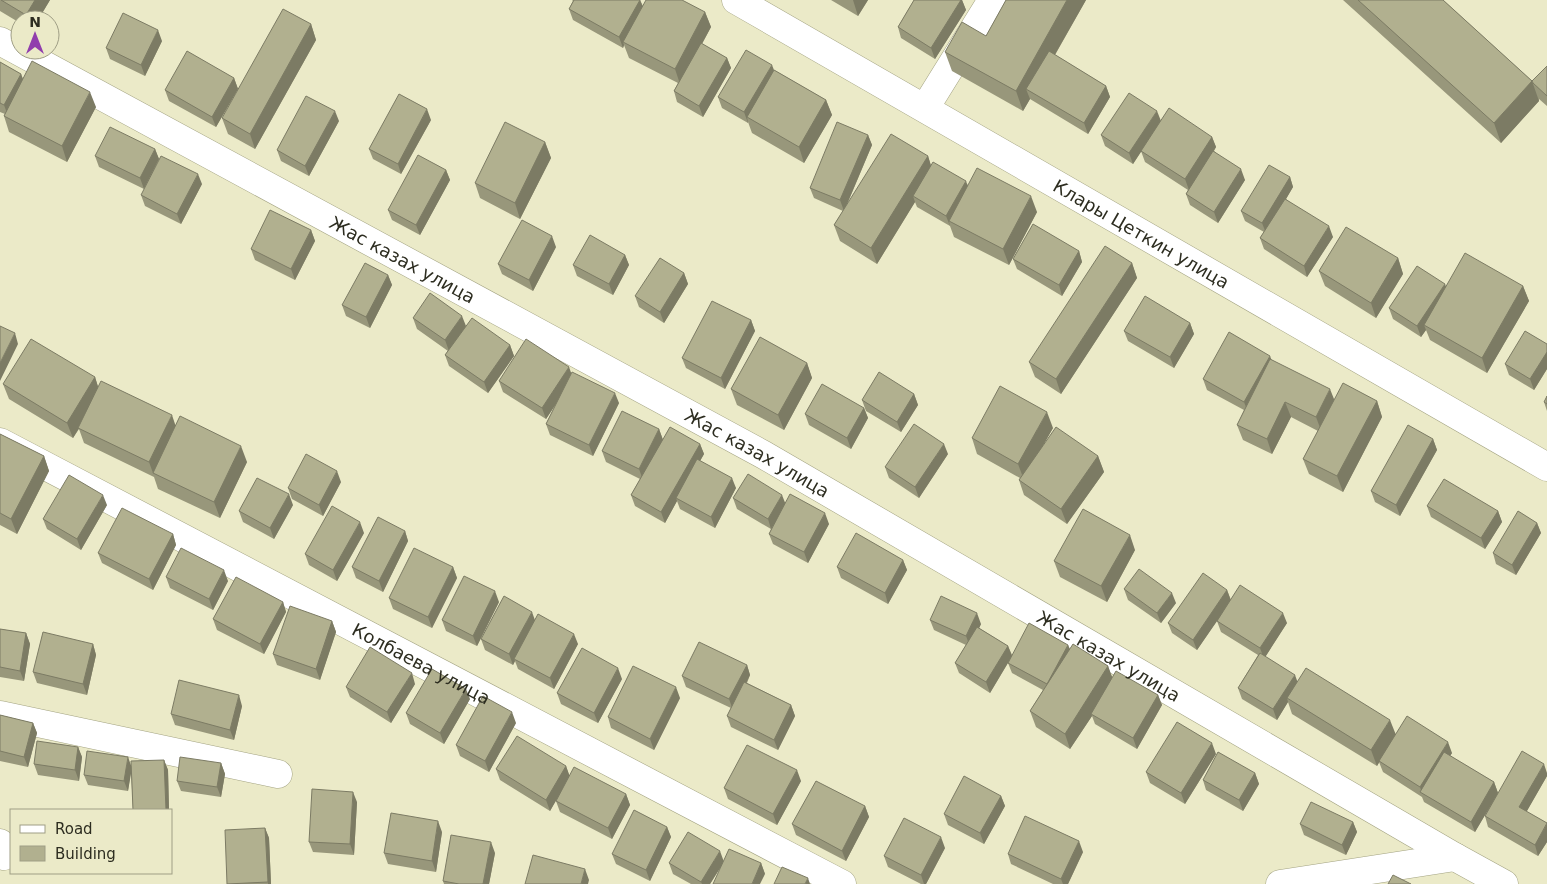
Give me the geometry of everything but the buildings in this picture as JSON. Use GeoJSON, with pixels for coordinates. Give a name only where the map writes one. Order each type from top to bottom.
{"type":"FeatureCollection","features":[{"type":"Feature","properties":{"kind":"street","name":"Клары Цеткин улица"},"geometry":{"type":"LineString","coordinates":[[736,0],[1547,467]]}},
{"type":"Feature","properties":{"kind":"street"},"geometry":{"type":"LineString","coordinates":[[925,108],[992,0]]}},
{"type":"Feature","properties":{"kind":"street","name":"Жас казах улица"},"geometry":{"type":"LineString","coordinates":[[0,40],[764,455],[1504,884]]}},
{"type":"Feature","properties":{"kind":"street","name":"Колбаева улица"},"geometry":{"type":"LineString","coordinates":[[0,442],[842,884]]}},
{"type":"Feature","properties":{"kind":"street"},"geometry":{"type":"LineString","coordinates":[[0,715],[278,774]]}},
{"type":"Feature","properties":{"kind":"street"},"geometry":{"type":"LineString","coordinates":[[1280,884],[1455,857]]}}]}
